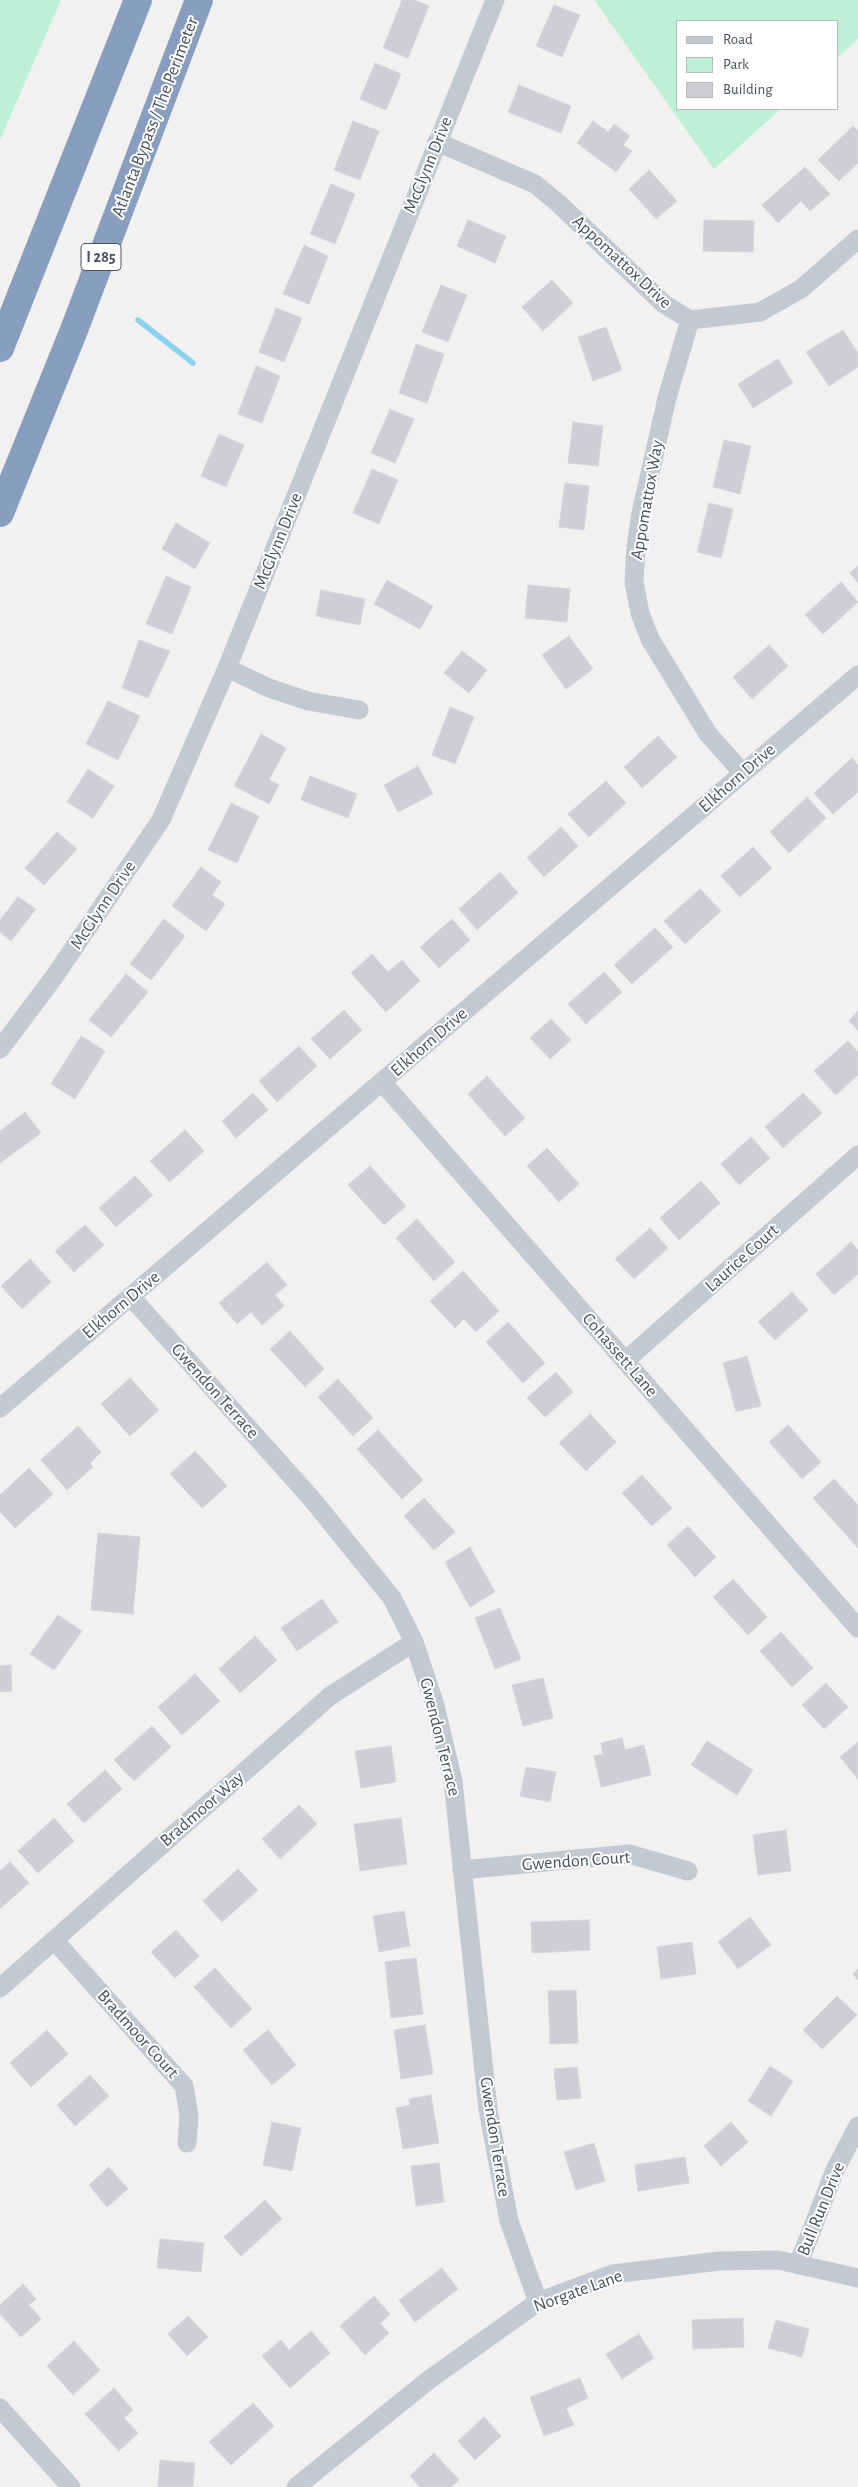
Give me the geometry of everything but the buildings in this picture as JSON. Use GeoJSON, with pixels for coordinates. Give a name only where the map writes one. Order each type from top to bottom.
{"type":"FeatureCollection","features":[{"type":"Feature","properties":{"kind":"highway"},"geometry":{"type":"LineString","coordinates":[[0,348],[138,0]]}},
{"type":"Feature","properties":{"kind":"highway","name":"Atlanta Bypass / The Perimeter"},"geometry":{"type":"LineString","coordinates":[[0,513],[74,330],[199,0]]}},
{"type":"Feature","properties":{"kind":"street","name":"McGlynn Drive"},"geometry":{"type":"LineString","coordinates":[[0,1049],[54,977],[161,820],[227,668],[495,0]]}},
{"type":"Feature","properties":{"kind":"street","name":"Appomattox Drive"},"geometry":{"type":"LineString","coordinates":[[437,142],[535,184],[558,203],[664,304],[690,320],[760,312],[801,289],[858,239]]}},
{"type":"Feature","properties":{"kind":"street","name":"Appomattox Way"},"geometry":{"type":"LineString","coordinates":[[690,320],[666,398],[641,514],[636,547],[634,582],[640,613],[650,639],[708,734],[743,773]]}},
{"type":"Feature","properties":{"kind":"street"},"geometry":{"type":"LineString","coordinates":[[227,668],[277,691],[308,701],[359,710]]}},
{"type":"Feature","properties":{"kind":"street","name":"Elkhorn Drive"},"geometry":{"type":"LineString","coordinates":[[0,1408],[858,675]]}},
{"type":"Feature","properties":{"kind":"street","name":"Cohassett Lane"},"geometry":{"type":"LineString","coordinates":[[382,1082],[857,1625]]}},
{"type":"Feature","properties":{"kind":"street","name":"Laurice Court"},"geometry":{"type":"LineString","coordinates":[[626,1361],[858,1155]]}},
{"type":"Feature","properties":{"kind":"street","name":"Gwendon Terrace"},"geometry":{"type":"LineString","coordinates":[[131,1296],[311,1498],[392,1598],[414,1642],[434,1702],[454,1781],[488,2109],[509,2221],[538,2302]]}},
{"type":"Feature","properties":{"kind":"street","name":"Bradmoor Way"},"geometry":{"type":"LineString","coordinates":[[0,1988],[330,1696],[414,1642]]}},
{"type":"Feature","properties":{"kind":"street","name":"Gwendon Court"},"geometry":{"type":"LineString","coordinates":[[462,1870],[629,1854],[688,1871]]}},
{"type":"Feature","properties":{"kind":"street","name":"Bradmoor Court"},"geometry":{"type":"LineString","coordinates":[[54,1940],[184,2086],[189,2116],[187,2143]]}},
{"type":"Feature","properties":{"kind":"street","name":"Bull Run Drive"},"geometry":{"type":"LineString","coordinates":[[798,2265],[835,2170],[858,2126]]}},
{"type":"Feature","properties":{"kind":"street","name":"Norgate Lane"},"geometry":{"type":"LineString","coordinates":[[296,2487],[430,2379],[538,2302],[613,2274],[719,2261],[778,2260],[858,2278]]}},
{"type":"Feature","properties":{"kind":"street"},"geometry":{"type":"LineString","coordinates":[[0,2408],[71,2487]]}},
{"type":"Feature","properties":{"kind":"green space"},"geometry":{"type":"Polygon","coordinates":[[[0,0],[61,0],[0,140],[0,0]]]}},
{"type":"Feature","properties":{"kind":"green space"},"geometry":{"type":"Polygon","coordinates":[[[594,0],[858,0],[858,39],[838,57],[838,20],[676,20],[676,110],[780,110],[714,169],[594,0]]]}},
{"type":"Feature","properties":{"kind":"waterway"},"geometry":{"type":"LineString","coordinates":[[138,320],[193,363]]}}]}
